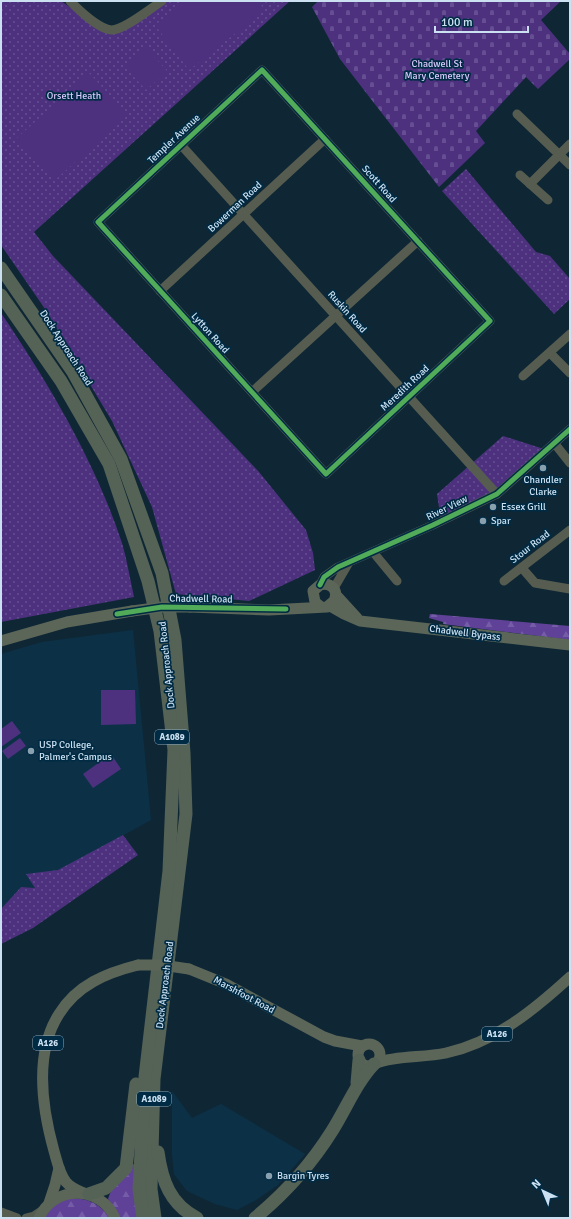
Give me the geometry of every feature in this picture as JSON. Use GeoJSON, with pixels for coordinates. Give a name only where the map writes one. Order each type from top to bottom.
{"type":"FeatureCollection","features":[{"type":"Feature","properties":{"kind":"highway","name":"Dock Approach Road"},"geometry":{"type":"LineString","coordinates":[[1,268],[73,372],[121,459],[162,573],[175,640],[184,753],[186,814],[154,1079],[151,1189],[155,1218]]}},
{"type":"Feature","properties":{"kind":"highway","name":"Dock Approach Road"},"geometry":{"type":"LineString","coordinates":[[1,295],[61,381],[109,464],[148,581],[160,631],[174,750],[169,871],[153,995],[145,1076],[139,1181],[143,1218]]}},
{"type":"Feature","properties":{"kind":"highway"},"geometry":{"type":"LineString","coordinates":[[165,981],[158,1151],[161,1172],[166,1188],[177,1204],[197,1218]]}},
{"type":"Feature","properties":{"kind":"highway"},"geometry":{"type":"LineString","coordinates":[[86,1194],[106,1188],[126,1168],[139,1059],[153,995]]}},
{"type":"Feature","properties":{"kind":"highway"},"geometry":{"type":"LineString","coordinates":[[356,1090],[359,1077],[359,1059]]}},
{"type":"Feature","properties":{"kind":"highway"},"geometry":{"type":"LineString","coordinates":[[254,1217],[293,1180],[322,1146],[342,1115],[362,1078],[375,1063]]}},
{"type":"Feature","properties":{"kind":"main road"},"geometry":{"type":"LineString","coordinates":[[335,591],[334,601],[326,606],[315,602],[313,595],[315,589],[320,585],[327,584],[335,591],[360,621]]}},
{"type":"Feature","properties":{"kind":"main road","name":"Chadwell Road"},"geometry":{"type":"LineString","coordinates":[[286,609],[304,602],[313,595]]}},
{"type":"Feature","properties":{"kind":"main road","name":"Chadwell Road"},"geometry":{"type":"LineString","coordinates":[[1,641],[67,622],[162,607],[286,609],[326,606]]}},
{"type":"Feature","properties":{"kind":"main road","name":"Chadwell Bypass"},"geometry":{"type":"LineString","coordinates":[[326,606],[360,621],[570,644]]}},
{"type":"Feature","properties":{"kind":"main road","name":"Marshfoot Road"},"geometry":{"type":"LineString","coordinates":[[115,1218],[103,1201],[72,1188],[66,1182],[59,1168],[50,1136],[44,1087],[45,1054],[54,1025],[65,1005],[85,986],[110,973],[138,965],[162,965],[189,969],[226,984],[306,1029],[335,1041],[362,1046]]}},
{"type":"Feature","properties":{"kind":"main road","name":"A126"},"geometry":{"type":"LineString","coordinates":[[375,1063],[447,1052],[476,1044],[495,1035],[524,1016],[570,977]]}},
{"type":"Feature","properties":{"kind":"main road","name":"Marshfoot Road"},"geometry":{"type":"LineString","coordinates":[[335,1041],[359,1059]]}},
{"type":"Feature","properties":{"kind":"main road"},"geometry":{"type":"LineString","coordinates":[[369,1044],[377,1047],[380,1056],[375,1063],[365,1065],[359,1059],[359,1051],[362,1046],[369,1044]]}},
{"type":"Feature","properties":{"kind":"main road","name":"A126"},"geometry":{"type":"LineString","coordinates":[[377,1047],[386,1052],[407,1057]]}},
{"type":"Feature","properties":{"kind":"main road","name":"Marshfoot Road"},"geometry":{"type":"LineString","coordinates":[[44,1211],[55,1185],[59,1168]]}},
{"type":"Feature","properties":{"kind":"main road"},"geometry":{"type":"LineString","coordinates":[[44,1211],[65,1194],[86,1194]]}},
{"type":"Feature","properties":{"kind":"street"},"geometry":{"type":"LineString","coordinates":[[70,1],[98,24],[110,30],[119,29],[162,1]]}},
{"type":"Feature","properties":{"kind":"street","name":"Scott Road"},"geometry":{"type":"LineString","coordinates":[[262,70],[490,321],[483,328]]}},
{"type":"Feature","properties":{"kind":"street","name":"Templer Avenue"},"geometry":{"type":"LineString","coordinates":[[98,222],[262,70]]}},
{"type":"Feature","properties":{"kind":"street"},"geometry":{"type":"LineString","coordinates":[[517,114],[570,165]]}},
{"type":"Feature","properties":{"kind":"street","name":"Bowerman Road"},"geometry":{"type":"LineString","coordinates":[[160,290],[244,215],[325,139]]}},
{"type":"Feature","properties":{"kind":"street"},"geometry":{"type":"LineString","coordinates":[[530,184],[570,144]]}},
{"type":"Feature","properties":{"kind":"street","name":"Ruskin Road"},"geometry":{"type":"LineString","coordinates":[[181,145],[497,494]]}},
{"type":"Feature","properties":{"kind":"street"},"geometry":{"type":"LineString","coordinates":[[520,175],[548,200]]}},
{"type":"Feature","properties":{"kind":"street","name":"Lytton Road"},"geometry":{"type":"LineString","coordinates":[[98,222],[309,456]]}},
{"type":"Feature","properties":{"kind":"street"},"geometry":{"type":"LineString","coordinates":[[252,392],[418,241]]}},
{"type":"Feature","properties":{"kind":"street","name":"Meredith Road"},"geometry":{"type":"LineString","coordinates":[[309,456],[326,474],[483,328]]}},
{"type":"Feature","properties":{"kind":"street"},"geometry":{"type":"LineString","coordinates":[[523,376],[570,334]]}},
{"type":"Feature","properties":{"kind":"street"},"geometry":{"type":"LineString","coordinates":[[550,352],[570,374]]}},
{"type":"Feature","properties":{"kind":"street","name":"River View"},"geometry":{"type":"LineString","coordinates":[[320,585],[330,573],[338,567],[348,564],[497,494],[555,444],[570,429]]}},
{"type":"Feature","properties":{"kind":"street"},"geometry":{"type":"LineString","coordinates":[[555,444],[570,463]]}},
{"type":"Feature","properties":{"kind":"street","name":"Stour Road"},"geometry":{"type":"LineString","coordinates":[[504,581],[570,530]]}},
{"type":"Feature","properties":{"kind":"street"},"geometry":{"type":"LineString","coordinates":[[373,552],[392,580]]}},
{"type":"Feature","properties":{"kind":"street"},"geometry":{"type":"LineString","coordinates":[[335,591],[348,564]]}},
{"type":"Feature","properties":{"kind":"street"},"geometry":{"type":"LineString","coordinates":[[522,568],[535,583],[570,588]]}},
{"type":"Feature","properties":{"kind":"street"},"geometry":{"type":"LineString","coordinates":[[26,1218],[44,1211]]}},
{"type":"Feature","properties":{"kind":"street"},"geometry":{"type":"LineString","coordinates":[[1,1212],[17,1218]]}},
{"type":"Feature","properties":{"kind":"shaded area"},"geometry":{"type":"Polygon","coordinates":[[[133,630],[151,820],[58,871],[27,874],[36,888],[21,887],[1,909],[1,654],[42,642],[133,630]]]}},
{"type":"Feature","properties":{"kind":"shaded area"},"geometry":{"type":"Polygon","coordinates":[[[172,1091],[192,1118],[221,1104],[305,1154],[278,1185],[256,1200],[237,1210],[215,1204],[187,1191],[174,1174],[172,1154],[172,1091]]]}},
{"type":"Feature","properties":{"kind":"green space","name":"Orsett Heath"},"geometry":{"type":"Polygon","coordinates":[[[1,1],[61,1],[96,25],[121,31],[167,1],[290,1],[34,232],[53,256],[259,472],[306,530],[313,553],[315,570],[249,601],[176,594],[152,507],[112,421],[43,306],[1,245],[1,1]]]}},
{"type":"Feature","properties":{"kind":"green space"},"geometry":{"type":"Polygon","coordinates":[[[187,1],[258,1],[265,10],[189,70],[155,25],[187,1]]]}},
{"type":"Feature","properties":{"kind":"green space","name":"Chadwell St Mary Cemetery"},"geometry":{"type":"Polygon","coordinates":[[[318,1],[561,1],[541,20],[570,54],[570,59],[538,89],[526,77],[476,131],[485,143],[439,187],[340,59],[312,7],[318,1]]]}},
{"type":"Feature","properties":{"kind":"green space"},"geometry":{"type":"Polygon","coordinates":[[[145,47],[167,71],[146,90],[124,66],[145,47]]]}},
{"type":"Feature","properties":{"kind":"green space","name":"Orsett Heath"},"geometry":{"type":"Polygon","coordinates":[[[89,73],[128,115],[55,180],[16,139],[89,73]]]}},
{"type":"Feature","properties":{"kind":"green space"},"geometry":{"type":"Polygon","coordinates":[[[466,169],[536,252],[550,256],[570,279],[570,299],[554,314],[442,191],[466,169]]]}},
{"type":"Feature","properties":{"kind":"green space"},"geometry":{"type":"Polygon","coordinates":[[[1,313],[53,395],[85,453],[111,512],[122,543],[134,597],[1,622],[1,313]]]}},
{"type":"Feature","properties":{"kind":"green space"},"geometry":{"type":"Polygon","coordinates":[[[503,436],[547,450],[497,494],[441,521],[437,494],[503,436]]]}},
{"type":"Feature","properties":{"kind":"green space"},"geometry":{"type":"Polygon","coordinates":[[[430,614],[570,626],[570,640],[443,624],[443,622],[429,618],[430,614]]]}},
{"type":"Feature","properties":{"kind":"green space"},"geometry":{"type":"Polygon","coordinates":[[[101,690],[135,690],[136,724],[101,725],[101,690]]]}},
{"type":"Feature","properties":{"kind":"green space"},"geometry":{"type":"Polygon","coordinates":[[[12,721],[21,733],[1,747],[1,729],[12,721]]]}},
{"type":"Feature","properties":{"kind":"green space"},"geometry":{"type":"Polygon","coordinates":[[[20,738],[26,746],[8,759],[2,751],[20,738]]]}},
{"type":"Feature","properties":{"kind":"green space"},"geometry":{"type":"Polygon","coordinates":[[[111,754],[121,769],[93,788],[83,774],[111,754]]]}},
{"type":"Feature","properties":{"kind":"green space"},"geometry":{"type":"Polygon","coordinates":[[[123,835],[138,855],[33,928],[1,944],[1,909],[21,887],[35,888],[26,874],[58,870],[123,835]]]}},
{"type":"Feature","properties":{"kind":"green space"},"geometry":{"type":"Polygon","coordinates":[[[134,1164],[139,1218],[121,1218],[108,1199],[121,1174],[125,1169],[134,1164]]]}},
{"type":"Feature","properties":{"kind":"green space"},"geometry":{"type":"Polygon","coordinates":[[[70,1198],[83,1199],[93,1202],[110,1218],[44,1218],[54,1205],[70,1198]]]}},
{"type":"Feature","properties":{"kind":"cycle path"},"geometry":{"type":"LineString","coordinates":[[262,70],[490,321],[326,474],[98,222],[262,70]]}},
{"type":"Feature","properties":{"kind":"cycle path"},"geometry":{"type":"LineString","coordinates":[[320,585],[324,577],[338,567],[433,525],[497,494],[570,429]]}},
{"type":"Feature","properties":{"kind":"cycle path"},"geometry":{"type":"LineString","coordinates":[[117,614],[162,607],[286,609]]}},
{"type":"Feature","properties":{"kind":"place","name":"Chandler Clarke"},"geometry":{"type":"Point","coordinates":[543,468]}},
{"type":"Feature","properties":{"kind":"place","name":"Essex Grill"},"geometry":{"type":"Point","coordinates":[493,507]}},
{"type":"Feature","properties":{"kind":"place","name":"Spar"},"geometry":{"type":"Point","coordinates":[483,521]}},
{"type":"Feature","properties":{"kind":"place","name":"USP College, Palmer's Campus"},"geometry":{"type":"Point","coordinates":[31,751]}},
{"type":"Feature","properties":{"kind":"place","name":"Bargin Tyres"},"geometry":{"type":"Point","coordinates":[269,1176]}}]}
